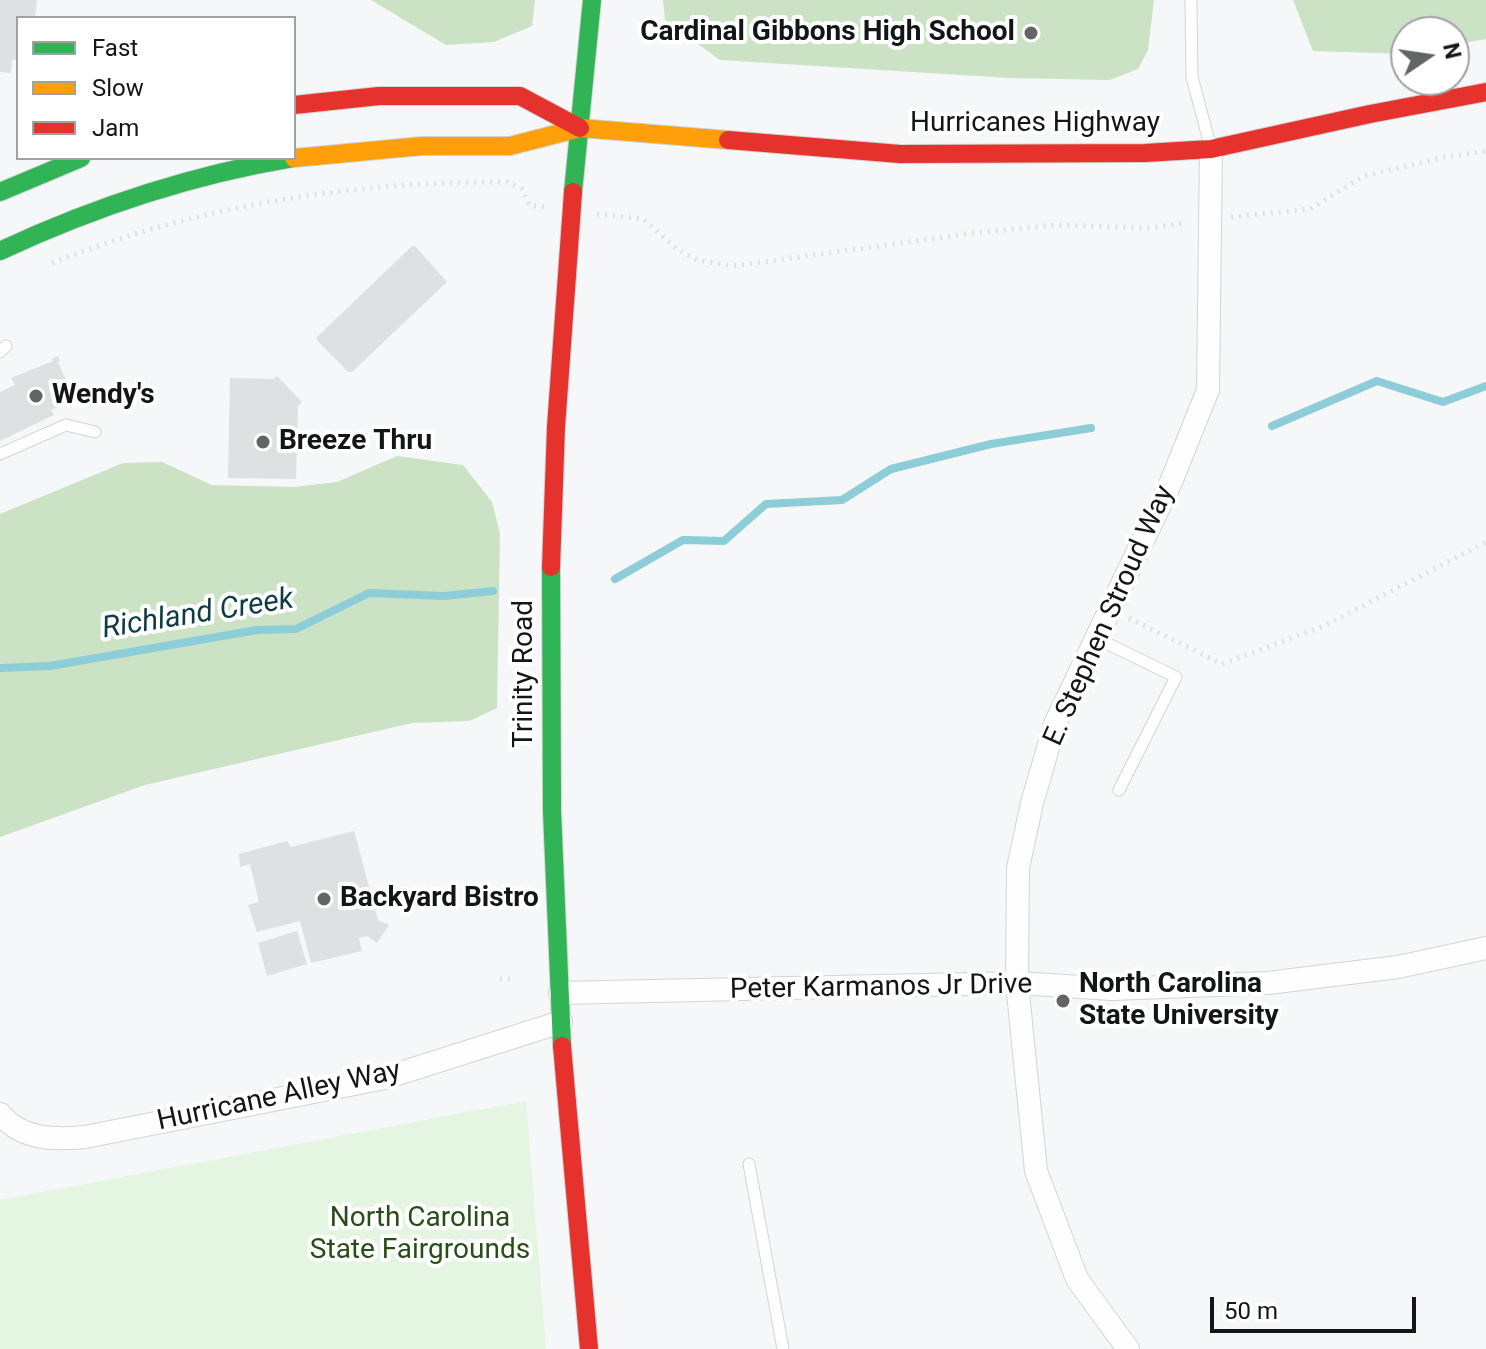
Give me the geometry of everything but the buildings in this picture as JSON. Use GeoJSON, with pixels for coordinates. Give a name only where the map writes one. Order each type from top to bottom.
{"type":"FeatureCollection","features":[{"type":"Feature","properties":{"kind":"main road","name":"Trinity Road"},"geometry":{"type":"LineString","coordinates":[[589,1349],[561,1022],[553,768],[553,487],[564,303],[592,0]]}},
{"type":"Feature","properties":{"kind":"main road","name":"Hurricanes Highway"},"geometry":{"type":"LineString","coordinates":[[296,158],[422,146],[510,146],[580,128],[900,154],[1145,153],[1211,149],[1486,92]]}},
{"type":"Feature","properties":{"kind":"main road","name":"Hurricanes Highway"},"geometry":{"type":"LineString","coordinates":[[296,105],[379,96],[520,96],[580,128]]}},
{"type":"Feature","properties":{"kind":"main road"},"geometry":{"type":"LineString","coordinates":[[0,192],[76,160]]}},
{"type":"Feature","properties":{"kind":"main road","name":"Hurricanes Highway"},"geometry":{"type":"LineString","coordinates":[[0,251],[153,191],[282,160]]}},
{"type":"Feature","properties":{"kind":"street","name":"E. Stephen Stroud Way"},"geometry":{"type":"LineString","coordinates":[[1128,1349],[1077,1279],[1036,1171],[1017,983],[1018,868],[1032,803],[1055,724],[1171,482],[1208,390],[1211,149]]}},
{"type":"Feature","properties":{"kind":"street","name":"Peter Karmanos Jr Drive"},"geometry":{"type":"LineString","coordinates":[[560,993],[1017,983],[1112,989],[1268,983],[1398,967],[1486,948]]}},
{"type":"Feature","properties":{"kind":"street","name":"Hurricane Alley Way"},"geometry":{"type":"LineString","coordinates":[[0,1114],[6,1121],[34,1137],[85,1137],[385,1078],[561,1022]]}},
{"type":"Feature","properties":{"kind":"lane"},"geometry":{"type":"LineString","coordinates":[[1191,0],[1192,77],[1211,149]]}},
{"type":"Feature","properties":{"kind":"lane"},"geometry":{"type":"LineString","coordinates":[[0,454],[66,425],[95,432]]}},
{"type":"Feature","properties":{"kind":"lane"},"geometry":{"type":"LineString","coordinates":[[1096,638],[1176,677],[1119,790]]}},
{"type":"Feature","properties":{"kind":"lane"},"geometry":{"type":"LineString","coordinates":[[749,1164],[783,1349]]}},
{"type":"Feature","properties":{"kind":"path"},"geometry":{"type":"LineString","coordinates":[[1266,214],[1310,209],[1364,176],[1486,151]]}},
{"type":"Feature","properties":{"kind":"path"},"geometry":{"type":"LineString","coordinates":[[99,244],[176,221],[351,189],[507,182],[522,189],[529,205]]}},
{"type":"Feature","properties":{"kind":"path"},"geometry":{"type":"LineString","coordinates":[[643,219],[676,248],[697,260],[733,266],[981,232],[1057,225],[1147,228]]}},
{"type":"Feature","properties":{"kind":"path"},"geometry":{"type":"LineString","coordinates":[[1158,632],[1222,664],[1324,626],[1486,542]]}},
{"type":"Feature","properties":{"kind":"path"},"geometry":{"type":"LineString","coordinates":[[500,979],[514,979]]}},
{"type":"Feature","properties":{"kind":"green space"},"geometry":{"type":"Polygon","coordinates":[[[371,0],[535,0],[532,26],[494,42],[446,45],[371,0]]]}},
{"type":"Feature","properties":{"kind":"green space"},"geometry":{"type":"Polygon","coordinates":[[[663,0],[1154,0],[1148,50],[1138,69],[1110,80],[1009,78],[720,60],[665,20],[663,0]]]}},
{"type":"Feature","properties":{"kind":"green space"},"geometry":{"type":"Polygon","coordinates":[[[1293,0],[1486,0],[1486,39],[1470,42],[1470,16],[1390,16],[1390,53],[1313,51],[1293,0]]]}},
{"type":"Feature","properties":{"kind":"green space"},"geometry":{"type":"Polygon","coordinates":[[[397,456],[463,465],[492,502],[500,534],[497,708],[469,721],[412,723],[145,785],[0,837],[0,514],[123,463],[162,462],[212,485],[293,487],[337,482],[397,456]]]}},
{"type":"Feature","properties":{"kind":"green space","name":"North Carolina State Fairgrounds"},"geometry":{"type":"Polygon","coordinates":[[[526,1101],[546,1349],[0,1349],[0,1200],[526,1101]]]}},
{"type":"Feature","properties":{"kind":"waterway","name":"Richland Creek"},"geometry":{"type":"LineString","coordinates":[[1272,426],[1377,381],[1443,402],[1486,386]]}},
{"type":"Feature","properties":{"kind":"waterway","name":"Richland Creek"},"geometry":{"type":"LineString","coordinates":[[615,579],[683,540],[724,541],[766,504],[842,500],[891,469],[991,444],[1091,428]]}},
{"type":"Feature","properties":{"kind":"waterway","name":"Richland Creek"},"geometry":{"type":"LineString","coordinates":[[0,668],[50,666],[257,630],[296,629],[369,593],[444,596],[493,591]]}},
{"type":"Feature","properties":{"kind":"traffic: fast"},"geometry":{"type":"LineString","coordinates":[[573,192],[592,0]]}},
{"type":"Feature","properties":{"kind":"traffic: fast"},"geometry":{"type":"LineString","coordinates":[[0,192],[76,160]]}},
{"type":"Feature","properties":{"kind":"traffic: fast"},"geometry":{"type":"LineString","coordinates":[[0,251],[71,220],[144,194],[282,160]]}},
{"type":"Feature","properties":{"kind":"traffic: fast"},"geometry":{"type":"LineString","coordinates":[[551,567],[552,811],[562,1046]]}},
{"type":"Feature","properties":{"kind":"traffic: slow"},"geometry":{"type":"LineString","coordinates":[[296,158],[422,146],[510,146],[580,128],[728,140]]}},
{"type":"Feature","properties":{"kind":"traffic: jam"},"geometry":{"type":"LineString","coordinates":[[728,140],[900,154],[1145,153],[1211,149],[1486,92]]}},
{"type":"Feature","properties":{"kind":"traffic: jam"},"geometry":{"type":"LineString","coordinates":[[296,105],[379,96],[520,96],[580,128]]}},
{"type":"Feature","properties":{"kind":"traffic: jam"},"geometry":{"type":"LineString","coordinates":[[551,567],[556,427],[573,192]]}},
{"type":"Feature","properties":{"kind":"traffic: jam"},"geometry":{"type":"LineString","coordinates":[[562,1046],[589,1349]]}},
{"type":"Feature","properties":{"kind":"place","name":"Cardinal Gibbons High School"},"geometry":{"type":"Point","coordinates":[1031,33]}},
{"type":"Feature","properties":{"kind":"place","name":"Wendy's"},"geometry":{"type":"Point","coordinates":[36,396]}},
{"type":"Feature","properties":{"kind":"place","name":"Breeze Thru"},"geometry":{"type":"Point","coordinates":[263,442]}},
{"type":"Feature","properties":{"kind":"place","name":"Backyard Bistro"},"geometry":{"type":"Point","coordinates":[324,899]}},
{"type":"Feature","properties":{"kind":"place","name":"North Carolina State University"},"geometry":{"type":"Point","coordinates":[1063,1001]}}]}
